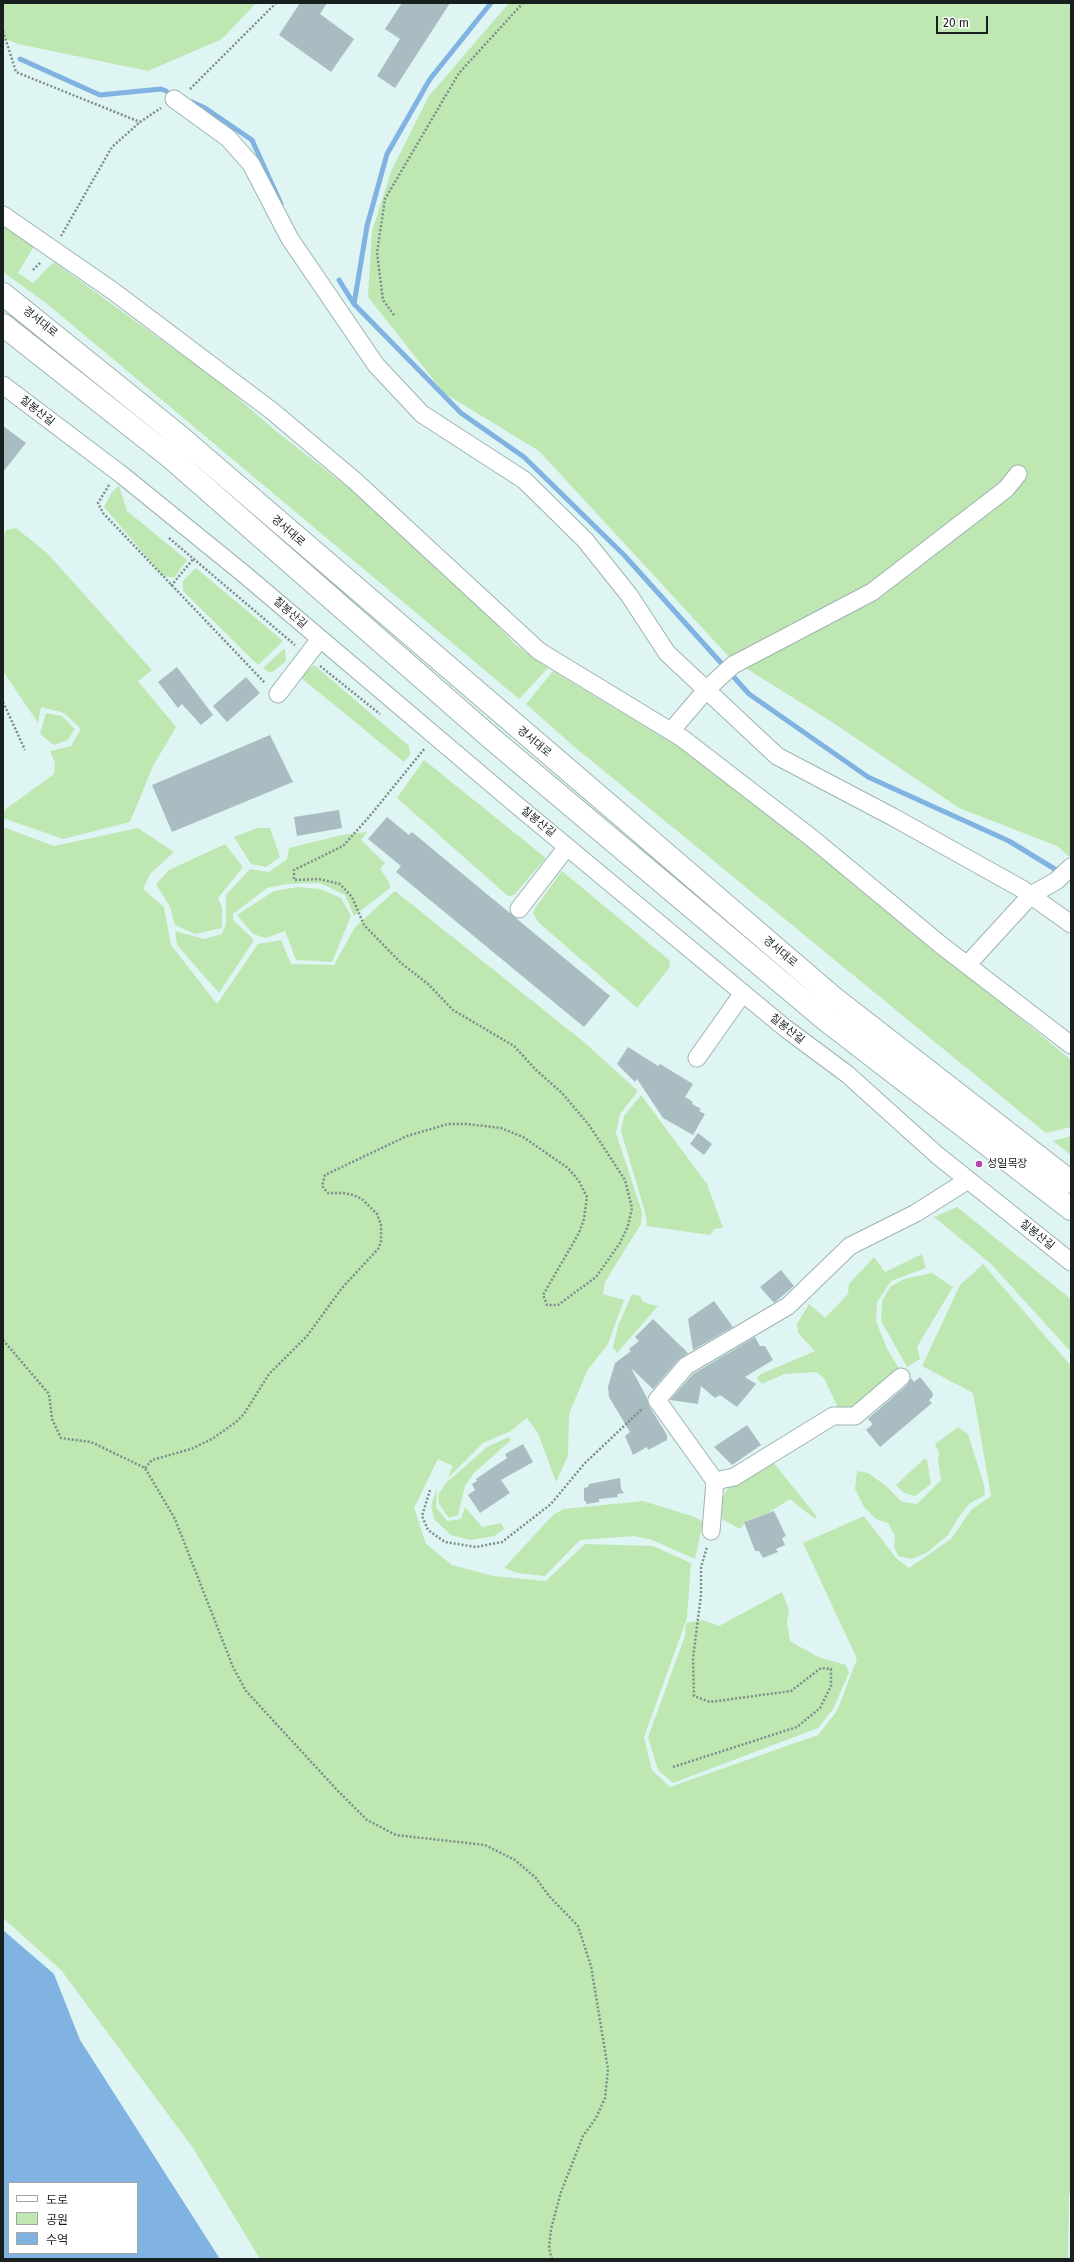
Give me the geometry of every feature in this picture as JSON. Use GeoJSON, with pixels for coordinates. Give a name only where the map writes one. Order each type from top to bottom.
{"type":"FeatureCollection","features":[{"type":"Feature","properties":{"kind":"main road","name":"경서대로"},"geometry":{"type":"LineString","coordinates":[[3,294],[178,435],[835,999],[1071,1182]]}},
{"type":"Feature","properties":{"kind":"main road","name":"경서대로"},"geometry":{"type":"LineString","coordinates":[[3,325],[169,456],[491,738],[826,1020],[1071,1209]]}},
{"type":"Feature","properties":{"kind":"street"},"geometry":{"type":"LineString","coordinates":[[174,100],[228,138],[251,164],[290,239],[376,364],[422,414],[524,480],[585,540],[629,595],[667,653],[712,684],[777,756],[893,817],[1031,895],[1071,924]]}},
{"type":"Feature","properties":{"kind":"street"},"geometry":{"type":"LineString","coordinates":[[3,215],[53,248],[272,411],[354,480],[539,651],[671,731],[807,834],[967,965],[1071,1045]]}},
{"type":"Feature","properties":{"kind":"street","name":"칠봉산길"},"geometry":{"type":"LineString","coordinates":[[3,384],[117,470],[320,638],[567,847],[743,993],[847,1074],[968,1180],[1071,1262]]}},
{"type":"Feature","properties":{"kind":"street"},"geometry":{"type":"LineString","coordinates":[[671,731],[712,684],[733,665],[872,592],[1006,489],[1018,474]]}},
{"type":"Feature","properties":{"kind":"street"},"geometry":{"type":"LineString","coordinates":[[279,692],[320,638]]}},
{"type":"Feature","properties":{"kind":"street"},"geometry":{"type":"LineString","coordinates":[[519,909],[567,847]]}},
{"type":"Feature","properties":{"kind":"street"},"geometry":{"type":"LineString","coordinates":[[967,965],[1031,895],[1056,881],[1071,867]]}},
{"type":"Feature","properties":{"kind":"street"},"geometry":{"type":"LineString","coordinates":[[697,1058],[743,993]]}},
{"type":"Feature","properties":{"kind":"street"},"geometry":{"type":"LineString","coordinates":[[711,1531],[715,1481],[657,1400],[686,1366],[788,1306],[850,1246],[916,1213],[968,1180]]}},
{"type":"Feature","properties":{"kind":"street"},"geometry":{"type":"LineString","coordinates":[[715,1481],[734,1476],[833,1416],[855,1416],[901,1377]]}},
{"type":"Feature","properties":{"kind":"path"},"geometry":{"type":"LineString","coordinates":[[53,248],[112,147],[140,122],[193,87],[276,3]]}},
{"type":"Feature","properties":{"kind":"path"},"geometry":{"type":"LineString","coordinates":[[394,315],[384,300],[378,253],[385,199],[459,73],[524,3]]}},
{"type":"Feature","properties":{"kind":"path"},"geometry":{"type":"LineString","coordinates":[[3,30],[16,72],[140,122]]}},
{"type":"Feature","properties":{"kind":"path"},"geometry":{"type":"LineString","coordinates":[[117,470],[98,503],[103,513],[268,686],[279,692]]}},
{"type":"Feature","properties":{"kind":"path"},"geometry":{"type":"LineString","coordinates":[[171,586],[207,544]]}},
{"type":"Feature","properties":{"kind":"path"},"geometry":{"type":"LineString","coordinates":[[3,702],[25,750]]}},
{"type":"Feature","properties":{"kind":"path"},"geometry":{"type":"LineString","coordinates":[[145,1468],[152,1460],[191,1449],[212,1439],[236,1422],[244,1414],[269,1374],[307,1336],[342,1288],[378,1249],[381,1242],[381,1225],[377,1214],[362,1199],[353,1195],[344,1192],[328,1193],[322,1186],[325,1175],[407,1136],[448,1124],[467,1124],[501,1128],[523,1137],[568,1168],[579,1181],[587,1197],[584,1219],[579,1233],[543,1295],[547,1305],[558,1305],[596,1277],[620,1243],[628,1226],[632,1208],[625,1180],[589,1125],[562,1092],[536,1070],[514,1046],[453,1010],[428,984],[401,963],[364,925],[352,897],[340,884],[319,878],[294,880],[294,870],[342,846],[369,816],[435,736]]}},
{"type":"Feature","properties":{"kind":"path"},"geometry":{"type":"LineString","coordinates":[[3,1340],[49,1394],[52,1420],[61,1438],[90,1442],[145,1468],[175,1519],[233,1667],[246,1691],[338,1792],[367,1820],[396,1835],[485,1846],[515,1860],[536,1878],[549,1896],[578,1926],[593,1972],[608,2069],[605,2098],[596,2118],[583,2136],[561,2192],[551,2229],[549,2248],[552,2259]]}},
{"type":"Feature","properties":{"kind":"path"},"geometry":{"type":"LineString","coordinates":[[430,1490],[422,1516],[428,1530],[445,1542],[476,1547],[502,1542],[551,1504],[584,1464],[639,1410],[657,1400]]}},
{"type":"Feature","properties":{"kind":"path"},"geometry":{"type":"LineString","coordinates":[[673,1767],[797,1727],[820,1708],[831,1686],[831,1669],[822,1668],[791,1691],[710,1702],[694,1696],[693,1658],[701,1594],[701,1567],[711,1531]]}},
{"type":"Feature","properties":{"kind":"green space"},"geometry":{"type":"Polygon","coordinates":[[[3,3],[256,3],[222,39],[148,71],[18,44],[3,38],[3,3]]]}},
{"type":"Feature","properties":{"kind":"green space"},"geometry":{"type":"Polygon","coordinates":[[[509,3],[1071,3],[1071,858],[1057,846],[959,808],[832,722],[731,659],[539,451],[444,393],[368,297],[372,231],[392,169],[429,96],[509,3]]]}},
{"type":"Feature","properties":{"kind":"green space"},"geometry":{"type":"Polygon","coordinates":[[[3,226],[34,246],[18,273],[33,283],[54,262],[222,384],[277,432],[411,536],[516,645],[548,668],[519,699],[46,303],[3,272],[3,226]]]}},
{"type":"Feature","properties":{"kind":"green space"},"geometry":{"type":"Polygon","coordinates":[[[119,486],[127,511],[187,560],[174,578],[163,576],[104,507],[112,492],[119,486]]]}},
{"type":"Feature","properties":{"kind":"green space"},"geometry":{"type":"Polygon","coordinates":[[[16,528],[47,553],[152,670],[138,681],[176,727],[153,766],[130,822],[63,839],[3,818],[3,811],[54,774],[55,763],[50,751],[71,746],[81,729],[64,713],[41,707],[38,723],[3,671],[3,539],[6,530],[16,528]]]}},
{"type":"Feature","properties":{"kind":"green space"},"geometry":{"type":"Polygon","coordinates":[[[196,568],[283,641],[258,665],[183,591],[183,581],[196,568]]]}},
{"type":"Feature","properties":{"kind":"green space"},"geometry":{"type":"Polygon","coordinates":[[[285,648],[286,661],[274,671],[269,672],[263,668],[285,648]]]}},
{"type":"Feature","properties":{"kind":"green space"},"geometry":{"type":"Polygon","coordinates":[[[314,665],[409,746],[410,755],[404,762],[300,677],[314,665]]]}},
{"type":"Feature","properties":{"kind":"green space"},"geometry":{"type":"Polygon","coordinates":[[[553,671],[710,766],[779,820],[1071,1060],[1071,1127],[1046,1133],[571,744],[526,704],[553,671]]]}},
{"type":"Feature","properties":{"kind":"green space"},"geometry":{"type":"Polygon","coordinates":[[[46,713],[62,716],[75,729],[68,740],[54,745],[40,734],[46,713]]]}},
{"type":"Feature","properties":{"kind":"green space"},"geometry":{"type":"Polygon","coordinates":[[[424,760],[546,858],[514,895],[508,896],[397,798],[424,760]]]}},
{"type":"Feature","properties":{"kind":"green space"},"geometry":{"type":"Polygon","coordinates":[[[3,827],[54,846],[138,828],[174,852],[150,874],[143,889],[164,907],[171,945],[217,1004],[258,944],[281,940],[291,964],[334,965],[355,927],[395,891],[585,1043],[638,1091],[620,1114],[616,1133],[642,1212],[641,1224],[605,1282],[603,1294],[624,1300],[608,1344],[587,1371],[569,1414],[568,1456],[556,1482],[538,1433],[527,1418],[511,1431],[483,1443],[448,1478],[453,1466],[438,1459],[414,1508],[426,1544],[452,1565],[493,1576],[546,1581],[585,1544],[653,1546],[691,1563],[687,1618],[644,1737],[652,1770],[670,1787],[818,1735],[837,1711],[857,1659],[803,1543],[864,1516],[896,1558],[909,1568],[951,1539],[971,1510],[991,1496],[973,1393],[922,1366],[960,1285],[983,1264],[1071,1366],[1071,2193],[1069,2194],[1068,2259],[260,2259],[193,2148],[61,1970],[3,1918],[3,827]]]}},
{"type":"Feature","properties":{"kind":"green space"},"geometry":{"type":"Polygon","coordinates":[[[257,828],[270,828],[280,857],[266,867],[251,864],[234,837],[257,828]]]}},
{"type":"Feature","properties":{"kind":"green space"},"geometry":{"type":"Polygon","coordinates":[[[367,832],[361,840],[385,863],[380,869],[389,882],[390,888],[354,916],[345,895],[320,883],[286,884],[267,888],[233,914],[233,920],[254,940],[219,993],[177,945],[175,931],[204,939],[222,934],[226,924],[226,895],[250,869],[269,872],[287,859],[289,848],[342,835],[367,832]]]}},
{"type":"Feature","properties":{"kind":"green space"},"geometry":{"type":"Polygon","coordinates":[[[225,844],[243,867],[218,898],[222,908],[222,928],[195,934],[175,925],[170,907],[156,884],[169,870],[225,844]]]}},
{"type":"Feature","properties":{"kind":"green space"},"geometry":{"type":"Polygon","coordinates":[[[562,871],[669,960],[670,967],[637,1008],[538,922],[533,913],[562,871]]]}},
{"type":"Feature","properties":{"kind":"green space"},"geometry":{"type":"Polygon","coordinates":[[[298,887],[320,889],[341,898],[351,916],[332,962],[296,960],[285,931],[266,938],[253,934],[237,915],[274,891],[298,887]]]}},
{"type":"Feature","properties":{"kind":"green space"},"geometry":{"type":"Polygon","coordinates":[[[641,1095],[707,1184],[723,1228],[714,1229],[710,1235],[647,1226],[645,1212],[621,1131],[624,1116],[641,1095]]]}},
{"type":"Feature","properties":{"kind":"green space"},"geometry":{"type":"Polygon","coordinates":[[[1071,1136],[1071,1155],[1053,1141],[1071,1136]]]}},
{"type":"Feature","properties":{"kind":"green space"},"geometry":{"type":"Polygon","coordinates":[[[957,1207],[1071,1299],[1071,1352],[991,1264],[934,1217],[957,1207]]]}},
{"type":"Feature","properties":{"kind":"green space"},"geometry":{"type":"Polygon","coordinates":[[[922,1254],[926,1268],[891,1281],[877,1302],[876,1321],[887,1349],[900,1370],[850,1410],[838,1408],[824,1378],[816,1372],[784,1374],[762,1384],[757,1378],[761,1374],[815,1351],[798,1333],[797,1324],[809,1304],[825,1318],[848,1294],[849,1284],[874,1257],[885,1272],[922,1254]]]}},
{"type":"Feature","properties":{"kind":"green space"},"geometry":{"type":"Polygon","coordinates":[[[932,1273],[953,1287],[917,1347],[920,1359],[907,1367],[881,1321],[882,1301],[890,1287],[904,1279],[932,1273]]]}},
{"type":"Feature","properties":{"kind":"green space"},"geometry":{"type":"Polygon","coordinates":[[[632,1294],[640,1296],[643,1302],[658,1306],[617,1353],[613,1347],[618,1326],[632,1294]]]}},
{"type":"Feature","properties":{"kind":"green space"},"geometry":{"type":"Polygon","coordinates":[[[958,1427],[968,1434],[984,1485],[985,1495],[969,1504],[958,1518],[948,1535],[928,1552],[912,1559],[898,1556],[894,1546],[895,1536],[888,1523],[876,1519],[864,1507],[855,1489],[857,1471],[868,1473],[885,1485],[902,1502],[917,1504],[941,1480],[938,1460],[939,1453],[935,1444],[958,1427]]]}},
{"type":"Feature","properties":{"kind":"green space"},"geometry":{"type":"Polygon","coordinates":[[[509,1437],[511,1440],[474,1473],[465,1486],[458,1515],[449,1518],[439,1504],[438,1495],[445,1484],[487,1447],[509,1437]]]}},
{"type":"Feature","properties":{"kind":"green space"},"geometry":{"type":"Polygon","coordinates":[[[770,1458],[817,1517],[815,1519],[790,1499],[768,1513],[747,1520],[740,1529],[722,1519],[721,1500],[728,1488],[770,1458]]]}},
{"type":"Feature","properties":{"kind":"green space"},"geometry":{"type":"Polygon","coordinates":[[[924,1459],[927,1460],[931,1484],[915,1496],[904,1493],[896,1485],[924,1459]]]}},
{"type":"Feature","properties":{"kind":"green space"},"geometry":{"type":"Polygon","coordinates":[[[437,1488],[436,1507],[447,1521],[461,1519],[465,1507],[482,1527],[501,1523],[504,1529],[494,1536],[470,1540],[451,1535],[434,1519],[431,1506],[437,1488]]]}},
{"type":"Feature","properties":{"kind":"green space"},"geometry":{"type":"Polygon","coordinates":[[[643,1501],[695,1517],[703,1522],[695,1559],[652,1540],[634,1536],[580,1540],[545,1576],[517,1573],[504,1568],[554,1514],[564,1509],[643,1501]]]}},
{"type":"Feature","properties":{"kind":"green space"},"geometry":{"type":"Polygon","coordinates":[[[782,1592],[789,1610],[787,1622],[790,1641],[818,1657],[846,1665],[849,1673],[833,1709],[818,1728],[673,1783],[658,1770],[648,1737],[685,1636],[686,1623],[703,1620],[719,1626],[782,1592]]]}},
{"type":"Feature","properties":{"kind":"water"},"geometry":{"type":"Polygon","coordinates":[[[3,1930],[54,1974],[80,2040],[220,2259],[3,2259],[3,1930]]]}},
{"type":"Feature","properties":{"kind":"building"},"geometry":{"type":"Polygon","coordinates":[[[300,3],[327,3],[320,14],[354,39],[331,72],[279,35],[300,3]]]}},
{"type":"Feature","properties":{"kind":"building"},"geometry":{"type":"Polygon","coordinates":[[[402,3],[450,3],[395,88],[377,76],[400,39],[385,29],[402,3]]]}},
{"type":"Feature","properties":{"kind":"building"},"geometry":{"type":"Polygon","coordinates":[[[3,426],[26,443],[3,472],[3,426]]]}},
{"type":"Feature","properties":{"kind":"building"},"geometry":{"type":"Polygon","coordinates":[[[177,667],[213,715],[201,725],[182,704],[178,708],[158,682],[177,667]]]}},
{"type":"Feature","properties":{"kind":"building"},"geometry":{"type":"Polygon","coordinates":[[[246,677],[260,693],[227,722],[213,706],[246,677]]]}},
{"type":"Feature","properties":{"kind":"building"},"geometry":{"type":"Polygon","coordinates":[[[270,735],[293,782],[172,832],[152,785],[270,735]]]}},
{"type":"Feature","properties":{"kind":"building"},"geometry":{"type":"Polygon","coordinates":[[[339,810],[342,828],[297,836],[294,817],[339,810]]]}},
{"type":"Feature","properties":{"kind":"building"},"geometry":{"type":"Polygon","coordinates":[[[387,817],[409,835],[412,832],[610,996],[584,1027],[396,872],[401,866],[368,839],[387,817]]]}},
{"type":"Feature","properties":{"kind":"building"},"geometry":{"type":"Polygon","coordinates":[[[628,1047],[658,1066],[660,1064],[693,1084],[685,1097],[693,1102],[692,1104],[701,1109],[699,1111],[705,1114],[693,1135],[663,1118],[637,1079],[635,1082],[617,1064],[628,1047]]]}},
{"type":"Feature","properties":{"kind":"building"},"geometry":{"type":"Polygon","coordinates":[[[698,1133],[712,1144],[704,1155],[690,1144],[698,1133]]]}},
{"type":"Feature","properties":{"kind":"building"},"geometry":{"type":"Polygon","coordinates":[[[781,1270],[794,1286],[774,1303],[760,1287],[781,1270]]]}},
{"type":"Feature","properties":{"kind":"building"},"geometry":{"type":"Polygon","coordinates":[[[714,1301],[733,1327],[693,1350],[688,1319],[714,1301]]]}},
{"type":"Feature","properties":{"kind":"building"},"geometry":{"type":"Polygon","coordinates":[[[653,1319],[688,1353],[678,1360],[653,1389],[631,1368],[647,1398],[649,1406],[667,1435],[667,1440],[648,1450],[647,1447],[633,1455],[625,1436],[630,1432],[609,1397],[608,1387],[615,1363],[631,1351],[629,1349],[639,1341],[635,1337],[653,1319]]]}},
{"type":"Feature","properties":{"kind":"building"},"geometry":{"type":"Polygon","coordinates":[[[755,1337],[760,1346],[765,1346],[773,1360],[745,1377],[756,1384],[737,1407],[720,1395],[715,1398],[701,1386],[698,1404],[670,1400],[693,1374],[755,1337]]]}},
{"type":"Feature","properties":{"kind":"building"},"geometry":{"type":"Polygon","coordinates":[[[920,1377],[932,1392],[933,1396],[929,1400],[932,1403],[880,1447],[866,1430],[873,1424],[868,1419],[907,1385],[911,1378],[914,1382],[920,1377]]]}},
{"type":"Feature","properties":{"kind":"building"},"geometry":{"type":"Polygon","coordinates":[[[747,1425],[761,1445],[732,1465],[714,1447],[747,1425]]]}},
{"type":"Feature","properties":{"kind":"building"},"geometry":{"type":"Polygon","coordinates":[[[523,1444],[533,1462],[501,1480],[510,1493],[480,1513],[468,1495],[475,1490],[472,1484],[477,1481],[476,1479],[507,1458],[505,1454],[523,1444]]]}},
{"type":"Feature","properties":{"kind":"building"},"geometry":{"type":"Polygon","coordinates":[[[620,1478],[621,1489],[624,1493],[617,1494],[618,1497],[599,1499],[599,1502],[586,1504],[586,1501],[584,1501],[584,1488],[588,1487],[589,1484],[620,1478]]]}},
{"type":"Feature","properties":{"kind":"building"},"geometry":{"type":"Polygon","coordinates":[[[774,1511],[786,1536],[782,1538],[785,1545],[776,1549],[778,1552],[763,1558],[759,1551],[755,1551],[744,1522],[774,1511]]]}},
{"type":"Feature","properties":{"kind":"waterway"},"geometry":{"type":"LineString","coordinates":[[354,304],[367,226],[387,154],[430,79],[491,3]]}},
{"type":"Feature","properties":{"kind":"waterway"},"geometry":{"type":"LineString","coordinates":[[20,59],[100,95],[161,89],[166,91]]}},
{"type":"Feature","properties":{"kind":"waterway"},"geometry":{"type":"LineString","coordinates":[[192,102],[205,108],[252,140],[281,204]]}},
{"type":"Feature","properties":{"kind":"waterway"},"geometry":{"type":"LineString","coordinates":[[339,280],[354,304],[461,413],[524,457],[624,555],[749,694],[868,777],[1009,841],[1071,879]]}},
{"type":"Feature","properties":{"kind":"place","name":"성일목장"},"geometry":{"type":"Point","coordinates":[979,1164]}}]}
